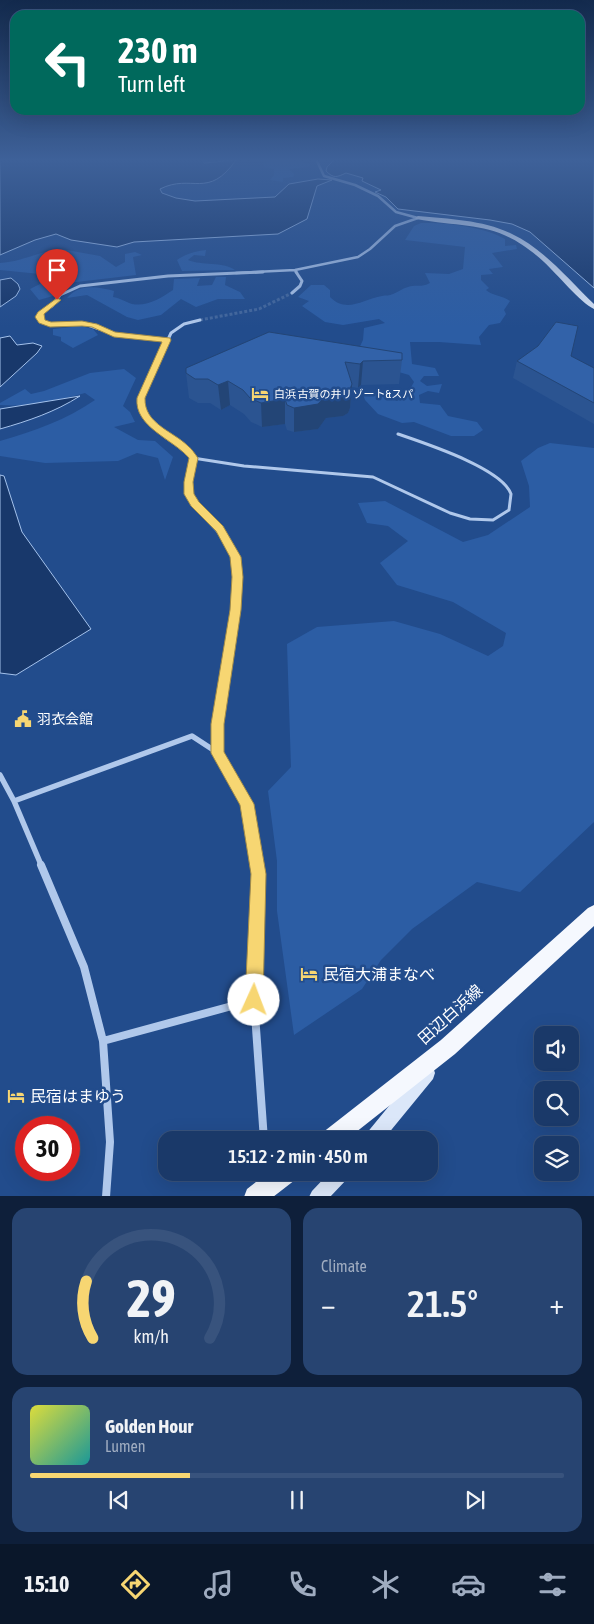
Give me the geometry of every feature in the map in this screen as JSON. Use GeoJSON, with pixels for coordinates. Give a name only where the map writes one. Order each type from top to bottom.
{"type":"FeatureCollection","features":[{"type":"Feature","properties":{"kind":"main road","name":"田辺白浜線"},"geometry":{"type":"LineString","coordinates":[[341,1131],[448,1047],[594,914]]}},
{"type":"Feature","properties":{"kind":"street"},"geometry":{"type":"LineString","coordinates":[[406,215],[489,227],[511,234],[533,250],[594,307]]}},
{"type":"Feature","properties":{"kind":"street"},"geometry":{"type":"LineString","coordinates":[[167,340],[114,334],[94,326],[82,324],[50,324],[42,321],[39,317],[40,313],[52,306],[60,295],[80,286],[168,276],[296,270],[358,256],[370,249],[395,226],[418,218]]}},
{"type":"Feature","properties":{"kind":"street"},"geometry":{"type":"LineString","coordinates":[[292,293],[300,286],[302,281],[296,270]]}},
{"type":"Feature","properties":{"kind":"street"},"geometry":{"type":"LineString","coordinates":[[200,320],[184,324],[171,333],[141,398],[140,406],[149,422],[185,447],[193,458],[188,482],[189,494],[195,504],[220,529],[235,557],[238,577],[236,610],[218,724],[218,753]]}},
{"type":"Feature","properties":{"kind":"street"},"geometry":{"type":"LineString","coordinates":[[14,801],[192,736],[218,753],[247,804],[258,874],[254,1000],[263,1131]]}},
{"type":"Feature","properties":{"kind":"street"},"geometry":{"type":"LineString","coordinates":[[0,775],[14,801],[84,967],[103,1041],[110,1142],[106,1196]]}},
{"type":"Feature","properties":{"kind":"street"},"geometry":{"type":"LineString","coordinates":[[103,1041],[254,1000]]}},
{"type":"Feature","properties":{"kind":"street"},"geometry":{"type":"LineString","coordinates":[[379,1131],[448,1047]]}},
{"type":"Feature","properties":{"kind":"street"},"geometry":{"type":"LineString","coordinates":[[318,1196],[333,1181]]}},
{"type":"Feature","properties":{"kind":"lane"},"geometry":{"type":"LineString","coordinates":[[193,458],[244,466],[374,477],[450,513],[470,519],[493,520],[509,510],[513,496],[509,487],[498,479],[469,462],[398,434]]}},
{"type":"Feature","properties":{"kind":"shaded area"},"geometry":{"type":"Polygon","coordinates":[[[0,215],[308,215],[307,219],[278,234],[134,242],[117,247],[71,240],[56,234],[35,240],[0,255],[0,215]]]}},
{"type":"Feature","properties":{"kind":"shaded area"},"geometry":{"type":"Polygon","coordinates":[[[447,215],[594,215],[594,288],[530,232],[512,224],[447,215]]]}},
{"type":"Feature","properties":{"kind":"shaded area"},"geometry":{"type":"Polygon","coordinates":[[[421,223],[453,224],[476,228],[505,239],[505,246],[516,245],[517,249],[492,253],[503,267],[489,269],[493,274],[481,275],[481,280],[489,288],[486,290],[510,301],[504,310],[506,314],[500,323],[489,325],[479,337],[481,345],[410,342],[412,364],[435,368],[439,376],[424,376],[420,381],[427,386],[442,384],[439,393],[428,391],[419,395],[420,403],[440,405],[448,416],[477,422],[483,430],[474,436],[451,436],[414,422],[402,423],[378,414],[365,400],[363,394],[377,394],[397,401],[406,396],[414,382],[409,375],[354,359],[363,340],[364,328],[385,323],[379,319],[343,325],[325,322],[302,306],[309,301],[298,297],[311,285],[324,285],[330,290],[330,297],[336,302],[349,305],[355,304],[392,295],[411,286],[421,286],[430,283],[425,273],[449,274],[463,269],[465,247],[405,240],[414,226],[421,223]]]}},
{"type":"Feature","properties":{"kind":"shaded area"},"geometry":{"type":"Polygon","coordinates":[[[61,249],[100,256],[116,267],[125,262],[125,254],[135,252],[142,255],[133,257],[136,275],[68,283],[57,287],[53,296],[39,300],[30,289],[40,284],[43,279],[40,274],[0,270],[0,263],[61,249]]]}},
{"type":"Feature","properties":{"kind":"shaded area"},"geometry":{"type":"Polygon","coordinates":[[[206,250],[205,256],[194,255],[188,260],[224,265],[235,270],[182,271],[177,260],[191,253],[206,250]]]}},
{"type":"Feature","properties":{"kind":"shaded area"},"geometry":{"type":"Polygon","coordinates":[[[216,277],[226,277],[225,285],[240,292],[245,299],[218,299],[196,307],[181,299],[161,315],[138,320],[127,317],[87,295],[67,298],[78,290],[89,287],[114,291],[113,297],[138,305],[159,299],[173,290],[174,279],[200,278],[197,286],[212,285],[216,277]]]}},
{"type":"Feature","properties":{"kind":"shaded area"},"geometry":{"type":"Polygon","coordinates":[[[11,278],[18,284],[20,289],[16,296],[0,307],[0,280],[11,278]]]}},
{"type":"Feature","properties":{"kind":"shaded area"},"geometry":{"type":"Polygon","coordinates":[[[81,326],[93,329],[98,335],[73,348],[61,341],[61,337],[53,335],[53,329],[81,326]]]}},
{"type":"Feature","properties":{"kind":"shaded area"},"geometry":{"type":"Polygon","coordinates":[[[10,336],[17,345],[33,343],[42,346],[37,353],[0,387],[0,338],[10,336]]]}},
{"type":"Feature","properties":{"kind":"shaded area"},"geometry":{"type":"Polygon","coordinates":[[[124,369],[136,378],[123,406],[130,412],[135,422],[114,427],[138,440],[155,441],[173,457],[165,480],[158,458],[137,453],[118,461],[45,463],[0,456],[0,441],[49,424],[95,400],[85,393],[32,404],[0,405],[0,403],[25,389],[31,394],[44,391],[90,373],[124,369]]]}},
{"type":"Feature","properties":{"kind":"shaded area"},"geometry":{"type":"Polygon","coordinates":[[[80,396],[41,416],[0,429],[0,409],[80,396]]]}},
{"type":"Feature","properties":{"kind":"shaded area"},"geometry":{"type":"Polygon","coordinates":[[[550,443],[594,448],[594,822],[520,892],[477,882],[412,929],[381,960],[362,989],[294,1035],[277,911],[277,861],[268,791],[291,767],[287,644],[317,627],[394,621],[440,634],[488,656],[503,646],[506,633],[453,602],[397,585],[380,563],[408,541],[388,526],[367,523],[358,503],[385,501],[463,542],[488,535],[530,507],[529,486],[521,461],[538,448],[550,443]]]}},
{"type":"Feature","properties":{"kind":"shaded area"},"geometry":{"type":"Polygon","coordinates":[[[0,475],[4,476],[22,532],[91,629],[16,675],[0,673],[0,475]]]}},
{"type":"Feature","properties":{"kind":"building"},"geometry":{"type":"Polygon","coordinates":[[[556,322],[578,326],[571,356],[594,368],[594,403],[517,361],[538,346],[556,322]]]}},
{"type":"Feature","properties":{"kind":"building"},"geometry":{"type":"Polygon","coordinates":[[[269,332],[402,353],[402,360],[363,361],[360,364],[345,362],[352,384],[350,389],[344,392],[327,394],[318,404],[294,408],[287,405],[285,399],[261,403],[250,398],[243,390],[228,381],[218,385],[208,379],[195,379],[186,373],[186,368],[269,332]]]}},
{"type":"Feature","properties":{"kind":"tunnel"},"geometry":{"type":"LineString","coordinates":[[200,320],[259,309],[292,293]]}},
{"type":"Feature","properties":{"kind":"place","name":"白浜 古賀の井リゾート&スパ"},"geometry":{"type":"Point","coordinates":[260,394]}},
{"type":"Feature","properties":{"kind":"place","name":"羽衣会館"},"geometry":{"type":"Point","coordinates":[23,719]}},
{"type":"Feature","properties":{"kind":"place","name":"民宿大浦まなべ"},"geometry":{"type":"Point","coordinates":[309,974]}},
{"type":"Feature","properties":{"kind":"place","name":"民宿はまゆう"},"geometry":{"type":"Point","coordinates":[16,1096]}},
{"type":"Feature","properties":{"kind":"route"},"geometry":{"type":"LineString","coordinates":[[57,300],[52,306],[40,313],[39,317],[42,321],[50,324],[82,324],[94,326],[114,334],[167,340],[150,382],[141,398],[140,406],[149,422],[185,447],[193,458],[188,482],[189,494],[195,504],[220,529],[235,557],[238,577],[236,610],[218,724],[218,753],[247,804],[258,874],[254,1000]]}}]}
